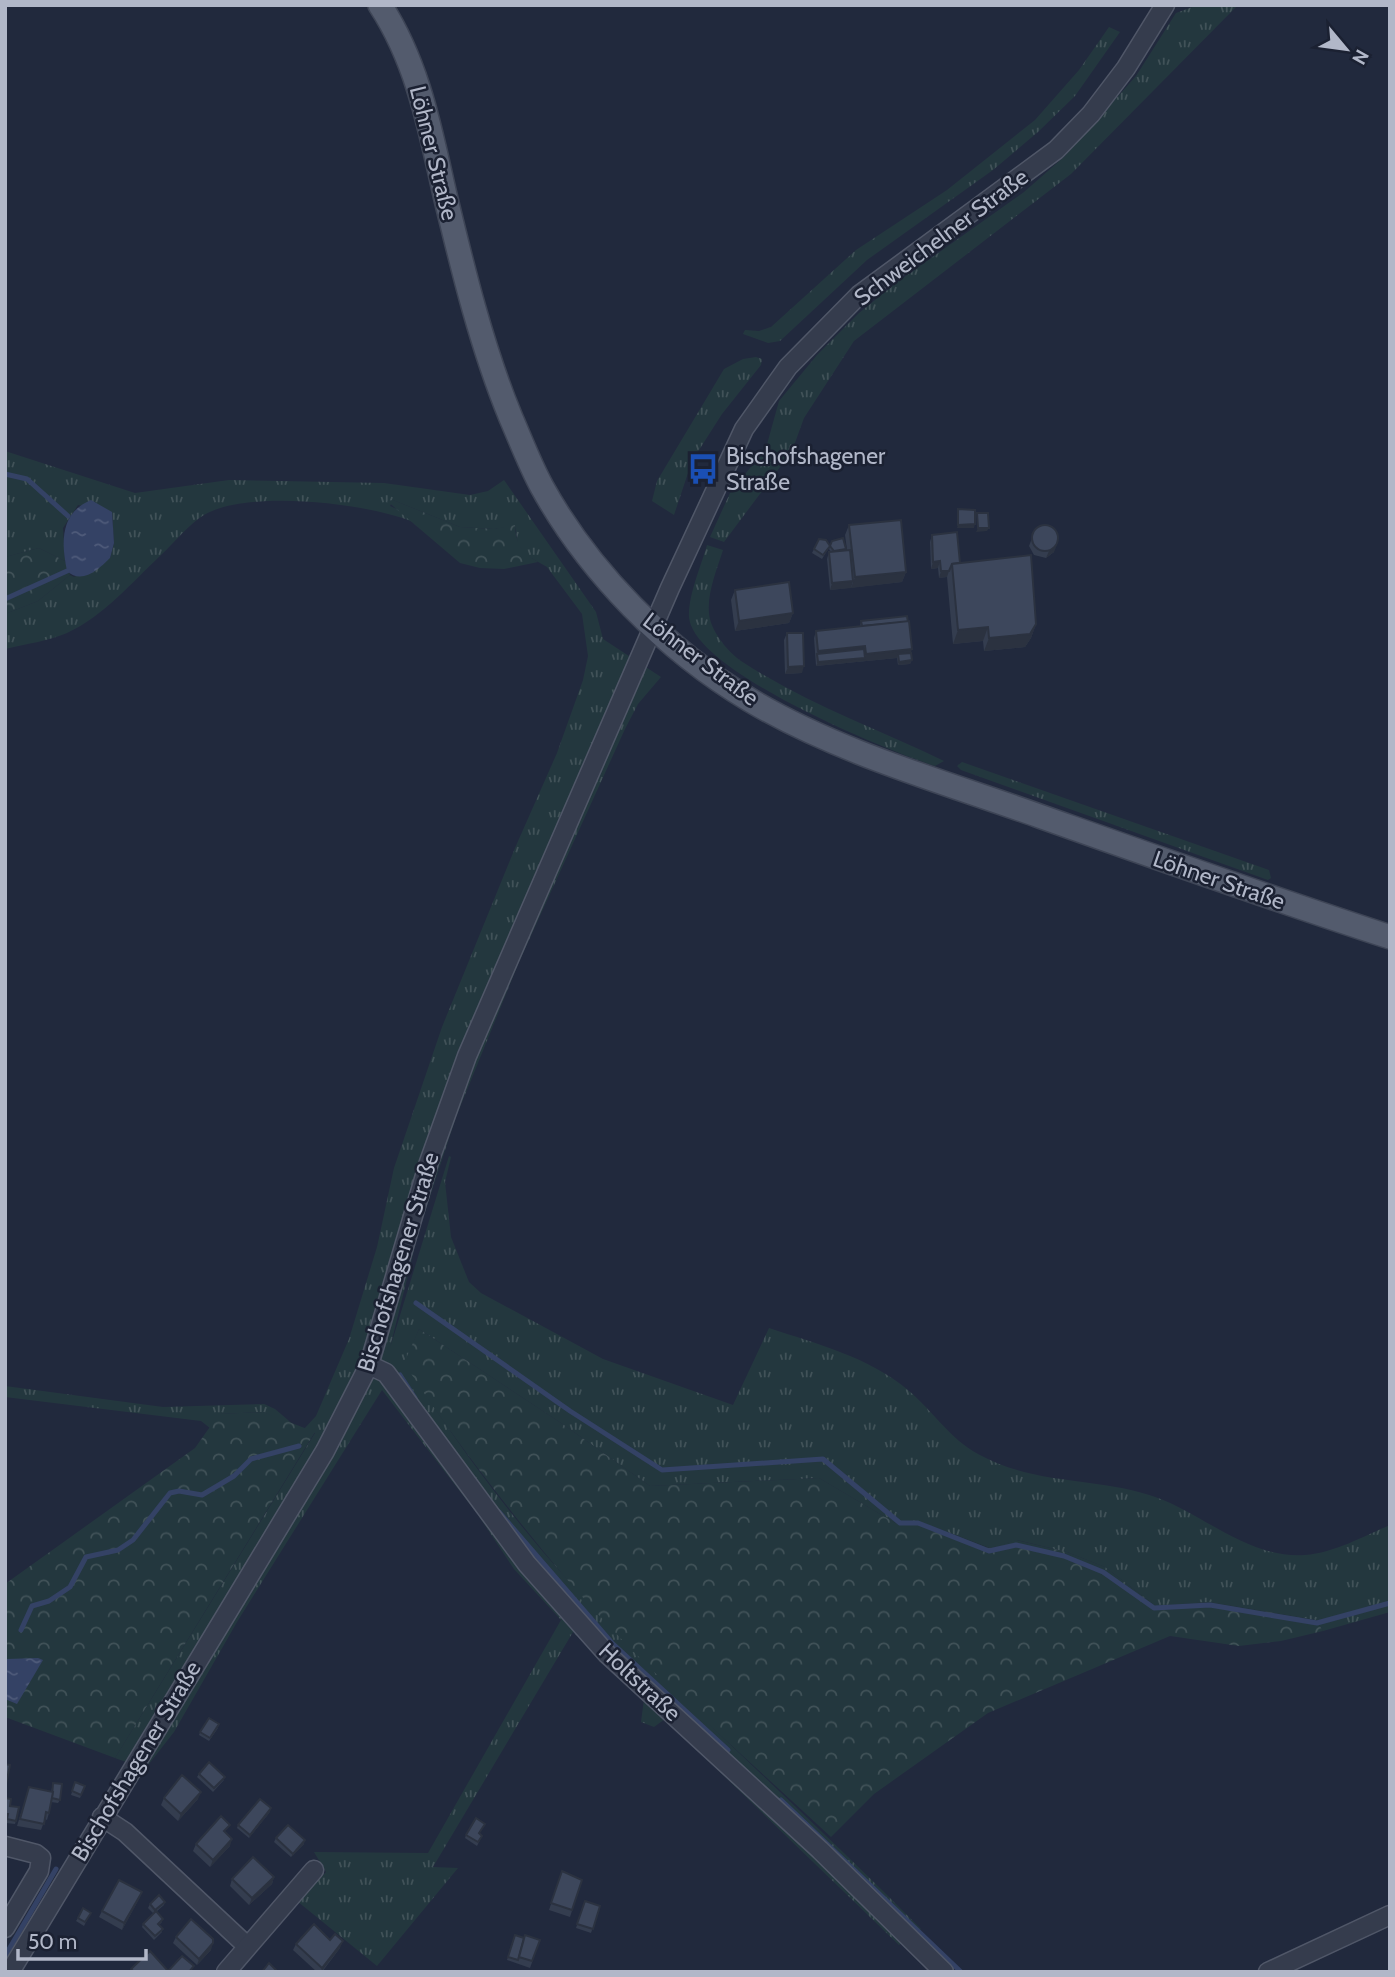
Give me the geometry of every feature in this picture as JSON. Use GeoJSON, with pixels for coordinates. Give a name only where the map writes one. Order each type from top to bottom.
{"type":"FeatureCollection","features":[{"type":"Feature","properties":{"kind":"main road","name":"Löhner Straße"},"geometry":{"type":"LineString","coordinates":[[380,5],[409,59],[481,326],[509,412],[546,494],[616,589],[654,626],[750,700],[859,751],[1265,897],[1390,937]]}},
{"type":"Feature","properties":{"kind":"street","name":"Schweichelner Straße"},"geometry":{"type":"LineString","coordinates":[[654,626],[732,452],[788,366],[826,326],[895,266],[1012,185],[1056,150],[1091,114],[1126,68],[1165,5]]}},
{"type":"Feature","properties":{"kind":"street","name":"Bischofshagener Straße"},"geometry":{"type":"LineString","coordinates":[[10,1972],[325,1451],[369,1365],[429,1162],[467,1056],[654,626]]}},
{"type":"Feature","properties":{"kind":"street","name":"Holtstraße"},"geometry":{"type":"LineString","coordinates":[[369,1365],[386,1373],[527,1564],[607,1654],[820,1850],[944,1972]]}},
{"type":"Feature","properties":{"kind":"street"},"geometry":{"type":"LineString","coordinates":[[102,1817],[125,1832],[247,1946]]}},
{"type":"Feature","properties":{"kind":"street"},"geometry":{"type":"LineString","coordinates":[[5,1846],[24,1849],[41,1858],[39,1871],[5,1928]]}},
{"type":"Feature","properties":{"kind":"street"},"geometry":{"type":"LineString","coordinates":[[226,1972],[314,1870]]}},
{"type":"Feature","properties":{"kind":"street"},"geometry":{"type":"LineString","coordinates":[[1268,1972],[1390,1915]]}},
{"type":"Feature","properties":{"kind":"green space"},"geometry":{"type":"Polygon","coordinates":[[[1238,5],[1071,174],[854,341],[804,418],[792,451],[724,542],[710,537],[730,493],[766,448],[779,401],[817,355],[859,313],[896,283],[1024,192],[1065,156],[1136,76],[1176,13],[1195,6],[1238,5]]]}},
{"type":"Feature","properties":{"kind":"green space"},"geometry":{"type":"Polygon","coordinates":[[[1109,27],[1120,32],[1075,96],[993,170],[867,260],[780,341],[768,343],[743,334],[745,330],[759,331],[771,327],[856,250],[947,190],[1035,120],[1079,70],[1109,27]]]}},
{"type":"Feature","properties":{"kind":"green space"},"geometry":{"type":"Polygon","coordinates":[[[743,359],[762,359],[761,365],[722,414],[692,461],[674,515],[652,501],[657,481],[724,369],[743,359]]]}},
{"type":"Feature","properties":{"kind":"green space"},"geometry":{"type":"Polygon","coordinates":[[[5,451],[135,493],[229,480],[384,483],[470,495],[488,491],[504,480],[596,612],[603,639],[661,677],[638,704],[625,729],[519,962],[456,1117],[419,1230],[390,1348],[449,1156],[451,1157],[445,1182],[451,1237],[469,1282],[481,1293],[603,1359],[733,1405],[769,1328],[824,1346],[877,1369],[908,1390],[950,1433],[978,1454],[1023,1472],[1114,1486],[1158,1498],[1229,1535],[1266,1550],[1285,1554],[1316,1554],[1390,1525],[1390,1612],[1323,1631],[1316,1620],[1209,1602],[1156,1606],[1105,1567],[1067,1552],[1017,1540],[990,1548],[918,1521],[897,1524],[819,1478],[650,1486],[564,1425],[419,1329],[405,1363],[481,1474],[523,1528],[609,1625],[921,1929],[899,1945],[665,1719],[654,1727],[641,1722],[644,1699],[573,1632],[433,1867],[458,1868],[377,1966],[297,1901],[326,1872],[314,1852],[428,1853],[561,1620],[514,1569],[478,1515],[382,1390],[237,1622],[174,1732],[145,1769],[115,1758],[315,1433],[304,1429],[316,1416],[349,1339],[377,1247],[394,1168],[442,1027],[557,753],[583,680],[588,656],[582,614],[547,567],[526,555],[518,544],[515,526],[494,529],[460,527],[393,500],[390,506],[403,512],[413,522],[367,509],[308,502],[248,502],[223,507],[193,523],[117,598],[80,626],[52,638],[5,649],[5,614],[38,601],[70,575],[74,577],[110,558],[114,543],[112,512],[78,505],[63,528],[65,561],[39,548],[5,557],[5,451]]]}},
{"type":"Feature","properties":{"kind":"green space"},"geometry":{"type":"Polygon","coordinates":[[[393,500],[460,527],[494,529],[515,525],[516,537],[521,547],[538,562],[504,569],[480,568],[460,563],[387,501],[393,500]]]}},
{"type":"Feature","properties":{"kind":"green space"},"geometry":{"type":"Polygon","coordinates":[[[707,545],[723,550],[711,589],[710,620],[720,640],[736,657],[765,676],[815,702],[944,761],[935,766],[837,727],[756,684],[722,661],[699,638],[689,617],[693,591],[707,545]]]}},
{"type":"Feature","properties":{"kind":"green space"},"geometry":{"type":"Polygon","coordinates":[[[39,548],[65,561],[70,575],[38,601],[5,614],[5,557],[39,548]]]}},
{"type":"Feature","properties":{"kind":"green space"},"geometry":{"type":"Polygon","coordinates":[[[962,762],[1269,870],[1271,878],[1268,880],[961,770],[957,766],[962,762]]]}},
{"type":"Feature","properties":{"kind":"green space"},"geometry":{"type":"Polygon","coordinates":[[[419,1329],[564,1425],[650,1486],[819,1478],[897,1524],[902,1519],[918,1521],[989,1548],[1016,1540],[1067,1552],[1105,1567],[1156,1606],[1209,1602],[1316,1620],[1323,1631],[1281,1641],[1239,1646],[1170,1636],[988,1713],[874,1794],[831,1837],[693,1710],[564,1576],[461,1445],[404,1363],[419,1329]]]}},
{"type":"Feature","properties":{"kind":"green space"},"geometry":{"type":"Polygon","coordinates":[[[5,1386],[163,1407],[264,1404],[275,1409],[295,1426],[263,1412],[220,1414],[210,1428],[201,1421],[5,1397],[5,1386]]]}},
{"type":"Feature","properties":{"kind":"green space"},"geometry":{"type":"Polygon","coordinates":[[[263,1412],[315,1432],[115,1758],[5,1717],[5,1584],[195,1448],[219,1414],[263,1412]]]}},
{"type":"Feature","properties":{"kind":"water"},"geometry":{"type":"Polygon","coordinates":[[[91,500],[112,512],[114,543],[110,558],[96,571],[84,576],[73,575],[67,571],[65,530],[73,512],[91,500]]]}},
{"type":"Feature","properties":{"kind":"water"},"geometry":{"type":"Polygon","coordinates":[[[7,1659],[43,1660],[17,1704],[5,1699],[7,1659]]]}},
{"type":"Feature","properties":{"kind":"building"},"geometry":{"type":"Polygon","coordinates":[[[958,509],[975,510],[975,524],[958,525],[958,509]]]}},
{"type":"Feature","properties":{"kind":"building"},"geometry":{"type":"Polygon","coordinates":[[[977,513],[988,513],[989,528],[978,528],[977,513]]]}},
{"type":"Feature","properties":{"kind":"building"},"geometry":{"type":"Polygon","coordinates":[[[901,520],[906,572],[855,577],[849,525],[901,520]]]}},
{"type":"Feature","properties":{"kind":"building"},"geometry":{"type":"Polygon","coordinates":[[[1045,525],[1054,529],[1058,538],[1054,547],[1045,551],[1036,547],[1032,538],[1036,529],[1045,525]]]}},
{"type":"Feature","properties":{"kind":"building"},"geometry":{"type":"Polygon","coordinates":[[[957,532],[960,563],[952,564],[949,571],[941,571],[940,561],[933,562],[932,535],[957,532]]]}},
{"type":"Feature","properties":{"kind":"building"},"geometry":{"type":"Polygon","coordinates":[[[843,538],[846,549],[834,551],[830,546],[832,541],[843,538]]]}},
{"type":"Feature","properties":{"kind":"building"},"geometry":{"type":"Polygon","coordinates":[[[819,539],[826,540],[830,546],[823,555],[814,549],[819,539]]]}},
{"type":"Feature","properties":{"kind":"building"},"geometry":{"type":"Polygon","coordinates":[[[850,550],[853,581],[832,583],[829,552],[850,550]]]}},
{"type":"Feature","properties":{"kind":"building"},"geometry":{"type":"Polygon","coordinates":[[[1031,555],[1036,624],[1030,634],[989,638],[988,627],[958,630],[952,564],[1031,555]]]}},
{"type":"Feature","properties":{"kind":"building"},"geometry":{"type":"Polygon","coordinates":[[[789,582],[793,613],[739,621],[735,590],[789,582]]]}},
{"type":"Feature","properties":{"kind":"building"},"geometry":{"type":"Polygon","coordinates":[[[907,616],[908,622],[862,626],[861,621],[907,616]]]}},
{"type":"Feature","properties":{"kind":"building"},"geometry":{"type":"Polygon","coordinates":[[[909,621],[912,649],[866,654],[865,646],[818,651],[816,631],[909,621]]]}},
{"type":"Feature","properties":{"kind":"building"},"geometry":{"type":"Polygon","coordinates":[[[787,633],[803,633],[804,666],[788,667],[787,633]]]}},
{"type":"Feature","properties":{"kind":"building"},"geometry":{"type":"Polygon","coordinates":[[[864,649],[865,658],[818,662],[817,654],[864,649]]]}},
{"type":"Feature","properties":{"kind":"building"},"geometry":{"type":"Polygon","coordinates":[[[911,653],[912,660],[899,662],[898,654],[911,653]]]}},
{"type":"Feature","properties":{"kind":"building"},"geometry":{"type":"Polygon","coordinates":[[[209,1718],[219,1724],[210,1738],[200,1732],[209,1718]]]}},
{"type":"Feature","properties":{"kind":"building"},"geometry":{"type":"Polygon","coordinates":[[[209,1762],[225,1777],[214,1788],[199,1774],[209,1762]]]}},
{"type":"Feature","properties":{"kind":"building"},"geometry":{"type":"Polygon","coordinates":[[[5,1764],[10,1765],[6,1784],[5,1783],[5,1764]]]}},
{"type":"Feature","properties":{"kind":"building"},"geometry":{"type":"Polygon","coordinates":[[[182,1775],[201,1792],[181,1814],[164,1798],[182,1775]]]}},
{"type":"Feature","properties":{"kind":"building"},"geometry":{"type":"Polygon","coordinates":[[[75,1782],[85,1786],[81,1795],[72,1791],[75,1782]]]}},
{"type":"Feature","properties":{"kind":"building"},"geometry":{"type":"Polygon","coordinates":[[[53,1783],[62,1784],[60,1800],[52,1798],[53,1783]]]}},
{"type":"Feature","properties":{"kind":"building"},"geometry":{"type":"Polygon","coordinates":[[[29,1787],[53,1792],[44,1824],[20,1819],[29,1787]]]}},
{"type":"Feature","properties":{"kind":"building"},"geometry":{"type":"Polygon","coordinates":[[[5,1798],[11,1799],[10,1806],[19,1807],[16,1821],[7,1819],[5,1798]]]}},
{"type":"Feature","properties":{"kind":"building"},"geometry":{"type":"Polygon","coordinates":[[[260,1799],[271,1808],[250,1835],[238,1825],[260,1799]]]}},
{"type":"Feature","properties":{"kind":"building"},"geometry":{"type":"Polygon","coordinates":[[[221,1816],[230,1825],[224,1831],[232,1839],[213,1860],[196,1844],[221,1816]]]}},
{"type":"Feature","properties":{"kind":"building"},"geometry":{"type":"Polygon","coordinates":[[[476,1818],[485,1824],[479,1833],[482,1836],[478,1842],[466,1835],[476,1818]]]}},
{"type":"Feature","properties":{"kind":"building"},"geometry":{"type":"Polygon","coordinates":[[[288,1825],[305,1840],[293,1854],[276,1838],[288,1825]]]}},
{"type":"Feature","properties":{"kind":"building"},"geometry":{"type":"Polygon","coordinates":[[[253,1857],[274,1877],[252,1898],[232,1879],[253,1857]]]}},
{"type":"Feature","properties":{"kind":"building"},"geometry":{"type":"Polygon","coordinates":[[[562,1871],[582,1880],[572,1910],[551,1903],[562,1871]]]}},
{"type":"Feature","properties":{"kind":"building"},"geometry":{"type":"Polygon","coordinates":[[[119,1880],[142,1892],[124,1923],[102,1911],[119,1880]]]}},
{"type":"Feature","properties":{"kind":"building"},"geometry":{"type":"Polygon","coordinates":[[[159,1895],[165,1902],[155,1910],[150,1904],[159,1895]]]}},
{"type":"Feature","properties":{"kind":"building"},"geometry":{"type":"Polygon","coordinates":[[[585,1901],[600,1906],[593,1929],[577,1924],[585,1901]]]}},
{"type":"Feature","properties":{"kind":"building"},"geometry":{"type":"Polygon","coordinates":[[[83,1908],[91,1913],[85,1922],[78,1918],[83,1908]]]}},
{"type":"Feature","properties":{"kind":"building"},"geometry":{"type":"Polygon","coordinates":[[[156,1911],[163,1919],[158,1924],[163,1929],[155,1936],[143,1924],[156,1911]]]}},
{"type":"Feature","properties":{"kind":"building"},"geometry":{"type":"Polygon","coordinates":[[[191,1919],[213,1939],[213,1943],[199,1959],[176,1937],[191,1919]]]}},
{"type":"Feature","properties":{"kind":"building"},"geometry":{"type":"Polygon","coordinates":[[[314,1924],[330,1940],[335,1934],[343,1941],[322,1968],[296,1944],[314,1924]]]}},
{"type":"Feature","properties":{"kind":"building"},"geometry":{"type":"Polygon","coordinates":[[[515,1935],[524,1938],[518,1960],[508,1957],[515,1935]]]}},
{"type":"Feature","properties":{"kind":"building"},"geometry":{"type":"Polygon","coordinates":[[[525,1935],[540,1940],[532,1961],[519,1957],[525,1935]]]}},
{"type":"Feature","properties":{"kind":"building"},"geometry":{"type":"Polygon","coordinates":[[[150,1951],[169,1972],[134,1972],[131,1969],[150,1951]]]}},
{"type":"Feature","properties":{"kind":"building"},"geometry":{"type":"Polygon","coordinates":[[[182,1956],[194,1966],[189,1972],[169,1972],[168,1971],[182,1956]]]}},
{"type":"Feature","properties":{"kind":"building"},"geometry":{"type":"Polygon","coordinates":[[[269,1963],[278,1972],[262,1972],[269,1963]]]}},
{"type":"Feature","properties":{"kind":"waterway"},"geometry":{"type":"LineString","coordinates":[[5,474],[27,479],[68,516]]}},
{"type":"Feature","properties":{"kind":"waterway"},"geometry":{"type":"LineString","coordinates":[[5,599],[67,571]]}},
{"type":"Feature","properties":{"kind":"waterway"},"geometry":{"type":"LineString","coordinates":[[416,1303],[570,1411],[662,1470],[823,1459],[900,1523],[918,1523],[989,1551],[1016,1545],[1064,1556],[1103,1572],[1154,1608],[1210,1605],[1317,1623],[1390,1603]]}},
{"type":"Feature","properties":{"kind":"waterway"},"geometry":{"type":"LineString","coordinates":[[400,1375],[415,1398]]}},
{"type":"Feature","properties":{"kind":"waterway"},"geometry":{"type":"LineString","coordinates":[[21,1630],[32,1606],[49,1601],[70,1587],[86,1557],[118,1550],[133,1540],[170,1493],[179,1491],[202,1495],[234,1476],[251,1459],[299,1446]]}},
{"type":"Feature","properties":{"kind":"waterway"},"geometry":{"type":"LineString","coordinates":[[499,1512],[612,1643],[728,1750]]}},
{"type":"Feature","properties":{"kind":"waterway"},"geometry":{"type":"LineString","coordinates":[[781,1800],[961,1972]]}},
{"type":"Feature","properties":{"kind":"waterway"},"geometry":{"type":"LineString","coordinates":[[5,1956],[56,1869]]}},
{"type":"Feature","properties":{"kind":"place","name":"Bischofshagener Straße"},"geometry":{"type":"Point","coordinates":[703,469]}}]}
